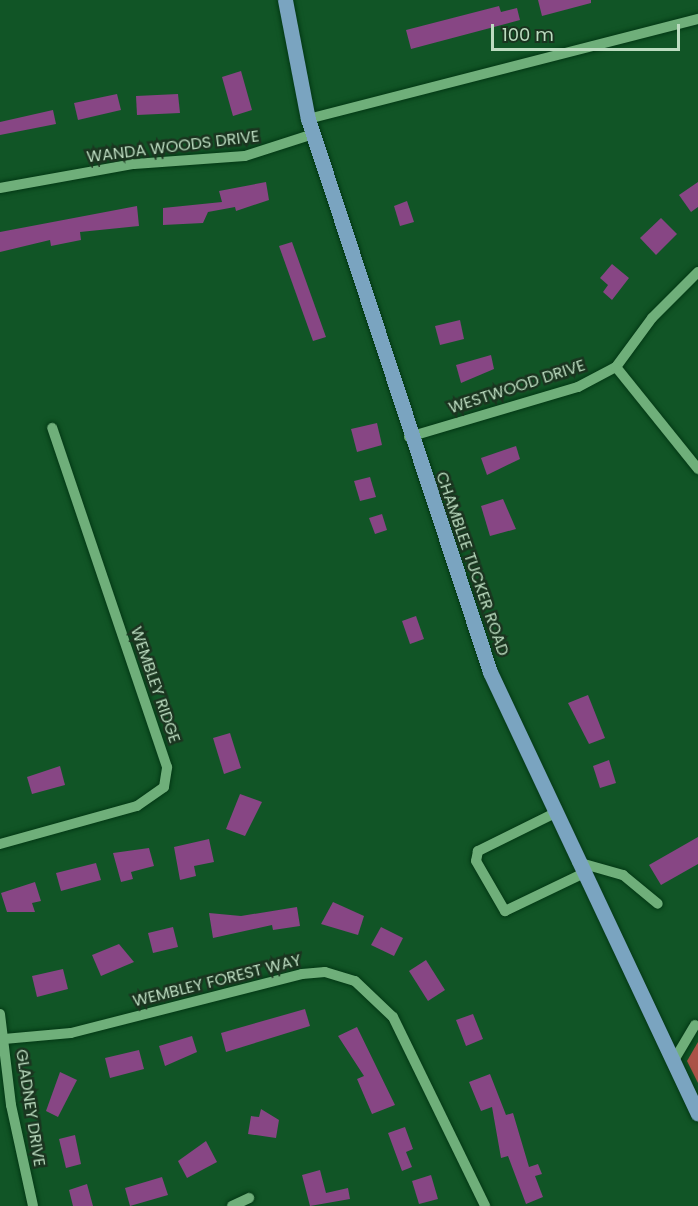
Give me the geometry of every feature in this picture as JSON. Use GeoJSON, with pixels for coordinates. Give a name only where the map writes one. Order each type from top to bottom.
{"type":"FeatureCollection","features":[{"type":"Feature","properties":{"kind":"main road","name":"CHAMBLEE TUCKER ROAD"},"geometry":{"type":"LineString","coordinates":[[285,0],[308,119],[409,437],[490,672],[553,814],[698,1114]]}},
{"type":"Feature","properties":{"kind":"street"},"geometry":{"type":"LineString","coordinates":[[308,119],[698,19]]}},
{"type":"Feature","properties":{"kind":"street","name":"WANDA WOODS DRIVE"},"geometry":{"type":"LineString","coordinates":[[0,188],[134,164],[244,156],[313,134]]}},
{"type":"Feature","properties":{"kind":"street","name":"WESTWOOD DRIVE"},"geometry":{"type":"LineString","coordinates":[[409,437],[578,387],[616,367],[652,318],[698,272]]}},
{"type":"Feature","properties":{"kind":"street"},"geometry":{"type":"LineString","coordinates":[[616,367],[698,469]]}},
{"type":"Feature","properties":{"kind":"street","name":"WEMBLEY RIDGE"},"geometry":{"type":"LineString","coordinates":[[0,844],[137,806],[164,787],[167,767],[52,428]]}},
{"type":"Feature","properties":{"kind":"street"},"geometry":{"type":"LineString","coordinates":[[553,814],[478,851],[476,861],[505,911],[580,868],[623,875],[658,904]]}},
{"type":"Feature","properties":{"kind":"street","name":"WEMBLEY FOREST WAY"},"geometry":{"type":"LineString","coordinates":[[4,1039],[71,1033],[302,974],[325,972],[355,981],[393,1017],[485,1206]]}},
{"type":"Feature","properties":{"kind":"street","name":"GLADNEY DRIVE"},"geometry":{"type":"LineString","coordinates":[[0,1014],[21,1163],[33,1206]]}},
{"type":"Feature","properties":{"kind":"street"},"geometry":{"type":"LineString","coordinates":[[673,1062],[695,1025]]}},
{"type":"Feature","properties":{"kind":"street"},"geometry":{"type":"LineString","coordinates":[[232,1206],[249,1198]]}},
{"type":"Feature","properties":{"kind":"shaded area"},"geometry":{"type":"Polygon","coordinates":[[[698,1042],[698,1083],[687,1061],[698,1042]]]}},
{"type":"Feature","properties":{"kind":"building"},"geometry":{"type":"Polygon","coordinates":[[[538,0],[591,0],[591,3],[542,16],[538,0]]]}},
{"type":"Feature","properties":{"kind":"building"},"geometry":{"type":"Polygon","coordinates":[[[499,6],[501,12],[517,8],[520,20],[411,49],[406,30],[499,6]]]}},
{"type":"Feature","properties":{"kind":"building"},"geometry":{"type":"Polygon","coordinates":[[[241,71],[252,110],[233,116],[222,77],[241,71]]]}},
{"type":"Feature","properties":{"kind":"building"},"geometry":{"type":"Polygon","coordinates":[[[117,94],[121,110],[78,120],[74,103],[117,94]]]}},
{"type":"Feature","properties":{"kind":"building"},"geometry":{"type":"Polygon","coordinates":[[[178,94],[180,113],[137,115],[136,96],[178,94]]]}},
{"type":"Feature","properties":{"kind":"building"},"geometry":{"type":"Polygon","coordinates":[[[53,110],[56,124],[0,135],[0,122],[53,110]]]}},
{"type":"Feature","properties":{"kind":"building"},"geometry":{"type":"Polygon","coordinates":[[[266,182],[269,200],[236,211],[235,207],[208,212],[203,223],[163,225],[163,208],[222,202],[219,191],[266,182]]]}},
{"type":"Feature","properties":{"kind":"building"},"geometry":{"type":"Polygon","coordinates":[[[698,182],[698,207],[691,212],[679,195],[698,182]]]}},
{"type":"Feature","properties":{"kind":"building"},"geometry":{"type":"Polygon","coordinates":[[[407,201],[414,222],[400,226],[394,206],[407,201]]]}},
{"type":"Feature","properties":{"kind":"building"},"geometry":{"type":"Polygon","coordinates":[[[137,206],[139,226],[80,232],[81,240],[51,246],[50,240],[0,252],[0,232],[137,206]]]}},
{"type":"Feature","properties":{"kind":"building"},"geometry":{"type":"Polygon","coordinates":[[[661,218],[677,234],[656,255],[640,238],[661,218]]]}},
{"type":"Feature","properties":{"kind":"building"},"geometry":{"type":"Polygon","coordinates":[[[292,242],[326,337],[313,341],[279,246],[292,242]]]}},
{"type":"Feature","properties":{"kind":"building"},"geometry":{"type":"Polygon","coordinates":[[[612,264],[629,278],[612,300],[603,292],[608,285],[600,278],[612,264]]]}},
{"type":"Feature","properties":{"kind":"building"},"geometry":{"type":"Polygon","coordinates":[[[460,320],[464,339],[440,345],[435,326],[460,320]]]}},
{"type":"Feature","properties":{"kind":"building"},"geometry":{"type":"Polygon","coordinates":[[[491,355],[494,369],[461,383],[456,365],[491,355]]]}},
{"type":"Feature","properties":{"kind":"building"},"geometry":{"type":"Polygon","coordinates":[[[377,423],[382,445],[357,452],[351,429],[377,423]]]}},
{"type":"Feature","properties":{"kind":"building"},"geometry":{"type":"Polygon","coordinates":[[[516,446],[520,459],[487,475],[481,458],[516,446]]]}},
{"type":"Feature","properties":{"kind":"building"},"geometry":{"type":"Polygon","coordinates":[[[370,477],[376,497],[360,501],[354,481],[370,477]]]}},
{"type":"Feature","properties":{"kind":"building"},"geometry":{"type":"Polygon","coordinates":[[[503,499],[516,529],[490,536],[481,506],[503,499]]]}},
{"type":"Feature","properties":{"kind":"building"},"geometry":{"type":"Polygon","coordinates":[[[382,514],[387,530],[375,534],[369,518],[382,514]]]}},
{"type":"Feature","properties":{"kind":"building"},"geometry":{"type":"Polygon","coordinates":[[[416,616],[424,639],[410,644],[402,621],[416,616]]]}},
{"type":"Feature","properties":{"kind":"building"},"geometry":{"type":"Polygon","coordinates":[[[588,695],[605,738],[589,744],[568,703],[588,695]]]}},
{"type":"Feature","properties":{"kind":"building"},"geometry":{"type":"Polygon","coordinates":[[[230,733],[241,768],[224,774],[213,738],[230,733]]]}},
{"type":"Feature","properties":{"kind":"building"},"geometry":{"type":"Polygon","coordinates":[[[609,760],[616,783],[600,788],[593,766],[609,760]]]}},
{"type":"Feature","properties":{"kind":"building"},"geometry":{"type":"Polygon","coordinates":[[[60,766],[65,785],[32,794],[27,777],[60,766]]]}},
{"type":"Feature","properties":{"kind":"building"},"geometry":{"type":"Polygon","coordinates":[[[240,794],[262,802],[245,836],[226,829],[240,794]]]}},
{"type":"Feature","properties":{"kind":"building"},"geometry":{"type":"Polygon","coordinates":[[[698,837],[698,864],[661,885],[649,865],[698,837]]]}},
{"type":"Feature","properties":{"kind":"building"},"geometry":{"type":"Polygon","coordinates":[[[209,839],[214,862],[194,866],[196,876],[180,880],[174,847],[209,839]]]}},
{"type":"Feature","properties":{"kind":"building"},"geometry":{"type":"Polygon","coordinates":[[[149,848],[154,866],[131,872],[133,879],[121,882],[113,853],[149,848]]]}},
{"type":"Feature","properties":{"kind":"building"},"geometry":{"type":"Polygon","coordinates":[[[96,863],[101,880],[61,891],[56,873],[96,863]]]}},
{"type":"Feature","properties":{"kind":"building"},"geometry":{"type":"Polygon","coordinates":[[[35,882],[41,901],[32,903],[35,912],[7,912],[1,893],[35,882]]]}},
{"type":"Feature","properties":{"kind":"building"},"geometry":{"type":"Polygon","coordinates":[[[333,902],[364,916],[358,935],[321,924],[333,902]]]}},
{"type":"Feature","properties":{"kind":"building"},"geometry":{"type":"Polygon","coordinates":[[[297,907],[300,926],[273,930],[272,925],[213,938],[209,913],[241,916],[297,907]]]}},
{"type":"Feature","properties":{"kind":"building"},"geometry":{"type":"Polygon","coordinates":[[[173,927],[178,947],[153,953],[148,933],[173,927]]]}},
{"type":"Feature","properties":{"kind":"building"},"geometry":{"type":"Polygon","coordinates":[[[381,927],[403,938],[394,956],[371,945],[381,927]]]}},
{"type":"Feature","properties":{"kind":"building"},"geometry":{"type":"Polygon","coordinates":[[[119,944],[134,962],[101,976],[92,955],[119,944]]]}},
{"type":"Feature","properties":{"kind":"building"},"geometry":{"type":"Polygon","coordinates":[[[426,960],[445,990],[428,1001],[409,971],[426,960]]]}},
{"type":"Feature","properties":{"kind":"building"},"geometry":{"type":"Polygon","coordinates":[[[63,969],[68,989],[37,997],[32,976],[63,969]]]}},
{"type":"Feature","properties":{"kind":"building"},"geometry":{"type":"Polygon","coordinates":[[[305,1009],[310,1026],[226,1052],[221,1033],[305,1009]]]}},
{"type":"Feature","properties":{"kind":"building"},"geometry":{"type":"Polygon","coordinates":[[[473,1014],[483,1039],[466,1046],[456,1020],[473,1014]]]}},
{"type":"Feature","properties":{"kind":"building"},"geometry":{"type":"Polygon","coordinates":[[[357,1027],[395,1105],[372,1114],[357,1079],[364,1076],[338,1036],[357,1027]]]}},
{"type":"Feature","properties":{"kind":"building"},"geometry":{"type":"Polygon","coordinates":[[[192,1036],[197,1052],[165,1066],[159,1046],[192,1036]]]}},
{"type":"Feature","properties":{"kind":"building"},"geometry":{"type":"Polygon","coordinates":[[[139,1050],[144,1069],[110,1078],[105,1058],[139,1050]]]}},
{"type":"Feature","properties":{"kind":"building"},"geometry":{"type":"Polygon","coordinates":[[[60,1072],[77,1080],[58,1117],[46,1111],[60,1072]]]}},
{"type":"Feature","properties":{"kind":"building"},"geometry":{"type":"Polygon","coordinates":[[[490,1074],[506,1115],[513,1113],[529,1167],[538,1164],[542,1174],[535,1176],[543,1197],[526,1204],[508,1156],[501,1158],[492,1107],[481,1111],[469,1082],[490,1074]]]}},
{"type":"Feature","properties":{"kind":"building"},"geometry":{"type":"Polygon","coordinates":[[[261,1109],[279,1120],[276,1138],[248,1134],[251,1116],[259,1117],[261,1109]]]}},
{"type":"Feature","properties":{"kind":"building"},"geometry":{"type":"Polygon","coordinates":[[[405,1127],[413,1149],[406,1152],[412,1167],[402,1171],[388,1133],[405,1127]]]}},
{"type":"Feature","properties":{"kind":"building"},"geometry":{"type":"Polygon","coordinates":[[[75,1135],[81,1164],[66,1168],[59,1139],[75,1135]]]}},
{"type":"Feature","properties":{"kind":"building"},"geometry":{"type":"Polygon","coordinates":[[[206,1141],[217,1162],[187,1178],[178,1161],[206,1141]]]}},
{"type":"Feature","properties":{"kind":"building"},"geometry":{"type":"Polygon","coordinates":[[[320,1170],[326,1193],[348,1188],[350,1199],[310,1206],[302,1175],[320,1170]]]}},
{"type":"Feature","properties":{"kind":"building"},"geometry":{"type":"Polygon","coordinates":[[[431,1175],[438,1199],[419,1204],[412,1181],[431,1175]]]}},
{"type":"Feature","properties":{"kind":"building"},"geometry":{"type":"Polygon","coordinates":[[[162,1177],[168,1195],[130,1206],[125,1188],[162,1177]]]}},
{"type":"Feature","properties":{"kind":"building"},"geometry":{"type":"Polygon","coordinates":[[[87,1184],[93,1206],[73,1206],[69,1190],[87,1184]]]}}]}
